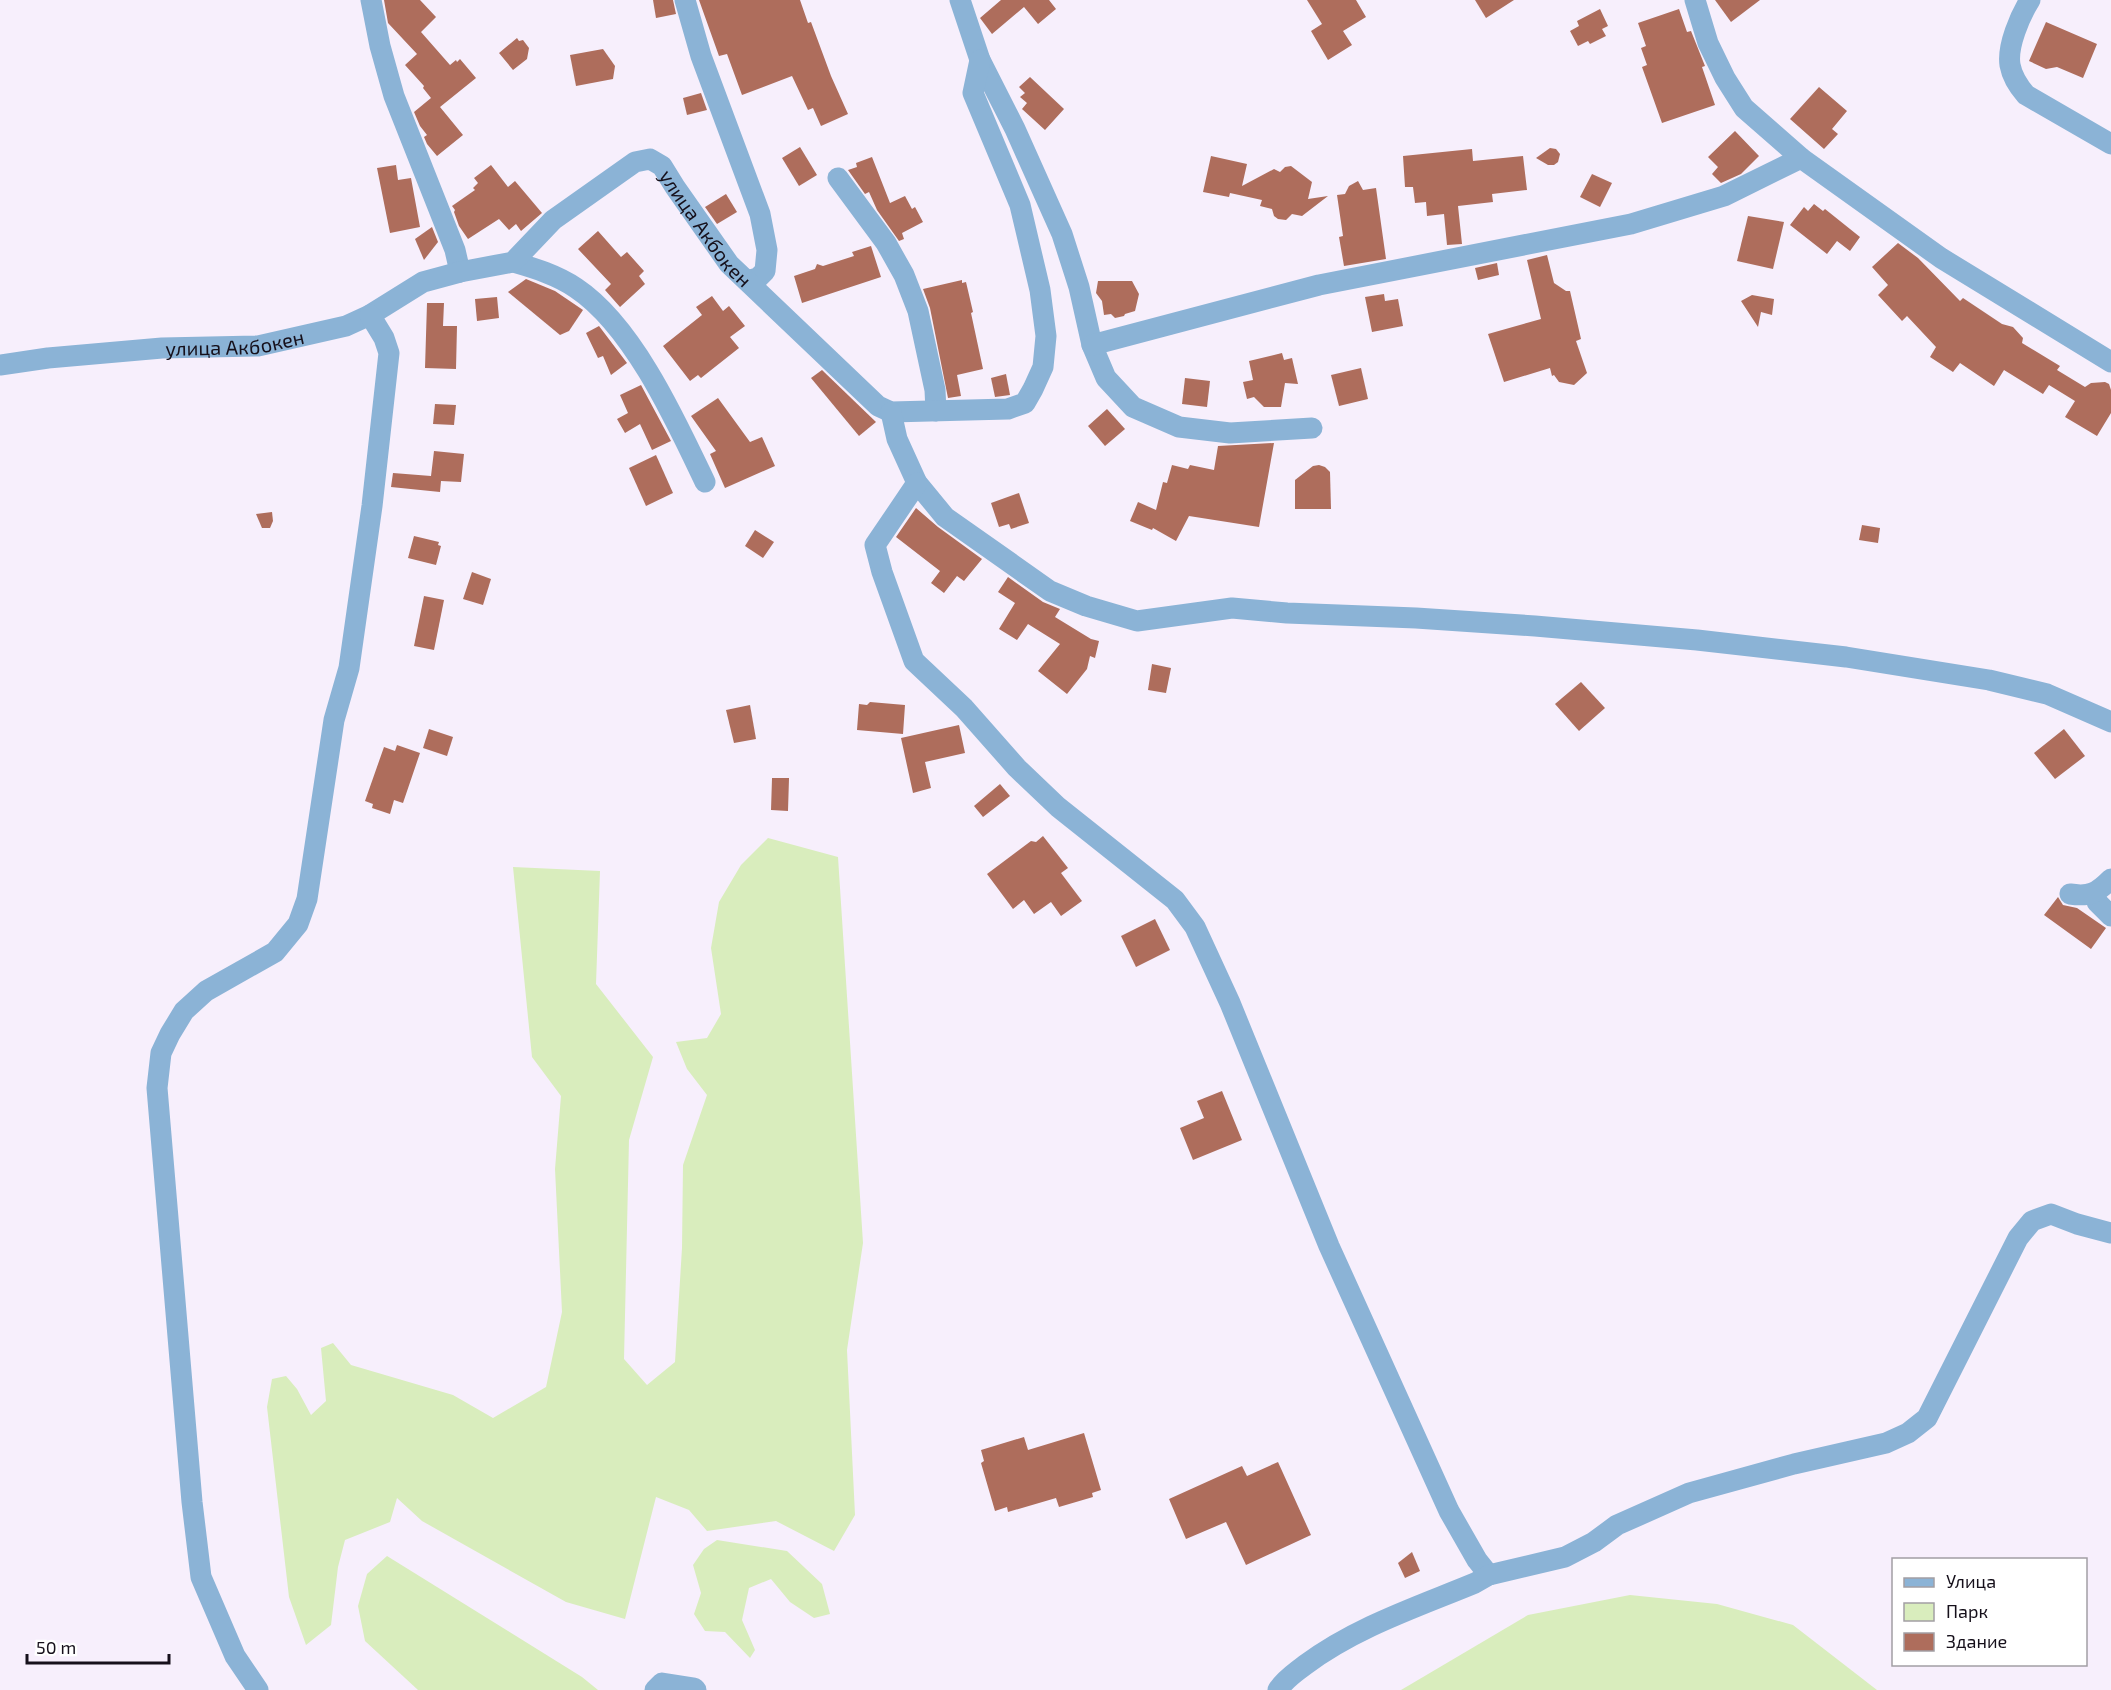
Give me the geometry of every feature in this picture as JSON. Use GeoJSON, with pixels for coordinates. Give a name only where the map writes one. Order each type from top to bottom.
{"type":"FeatureCollection","features":[{"type":"Feature","properties":{"kind":"street"},"geometry":{"type":"LineString","coordinates":[[371,0],[393,96],[455,250],[460,272]]}},
{"type":"Feature","properties":{"kind":"street"},"geometry":{"type":"LineString","coordinates":[[686,0],[701,56],[760,213],[765,238],[765,271],[758,278],[747,281]]}},
{"type":"Feature","properties":{"kind":"street"},"geometry":{"type":"LineString","coordinates":[[960,0],[980,60],[1015,129],[1062,234],[1079,287],[1092,345],[1106,378],[1133,407],[1179,427],[1230,433],[1312,428]]}},
{"type":"Feature","properties":{"kind":"street"},"geometry":{"type":"LineString","coordinates":[[1695,0],[1708,43],[1725,78],[1744,108],[1801,158],[1941,258],[2111,362]]}},
{"type":"Feature","properties":{"kind":"street"},"geometry":{"type":"LineString","coordinates":[[2030,0],[2021,14],[2012,41],[2010,64],[2019,87],[2026,96],[2111,144]]}},
{"type":"Feature","properties":{"kind":"street"},"geometry":{"type":"LineString","coordinates":[[980,60],[974,93],[1020,205],[1040,290],[1046,336],[1043,367],[1024,403],[1008,409],[891,412],[897,440],[917,483],[945,517],[1050,591],[1086,606],[1137,621],[1232,608],[1535,626],[1697,640],[1846,657],[1989,680],[2047,694],[2111,722]]}},
{"type":"Feature","properties":{"kind":"street"},"geometry":{"type":"LineString","coordinates":[[1092,345],[1319,285],[1631,224],[1724,196],[1801,158]]}},
{"type":"Feature","properties":{"kind":"street","name":"улица Акбокен"},"geometry":{"type":"LineString","coordinates":[[0,364],[162,348],[258,346],[346,326],[370,315],[423,282],[513,262],[553,220],[635,162],[650,159],[662,166],[729,264],[878,406],[891,412]]}},
{"type":"Feature","properties":{"kind":"street"},"geometry":{"type":"LineString","coordinates":[[838,178],[886,243],[904,275],[918,311],[935,390],[936,411]]}},
{"type":"Feature","properties":{"kind":"street"},"geometry":{"type":"LineString","coordinates":[[513,262],[540,270],[576,288],[605,314],[638,355],[680,430],[705,482]]}},
{"type":"Feature","properties":{"kind":"street"},"geometry":{"type":"LineString","coordinates":[[258,1690],[235,1656],[201,1577],[192,1502],[157,1088],[161,1053],[184,1011],[206,991],[275,952],[298,924],[307,899],[334,720],[349,668],[372,506],[389,354],[384,338],[370,315]]}},
{"type":"Feature","properties":{"kind":"street"},"geometry":{"type":"LineString","coordinates":[[917,483],[875,545],[882,572],[914,661],[964,708],[1017,768],[1058,807],[1175,900],[1195,927],[1234,1013],[1329,1246],[1449,1511],[1477,1560],[1489,1575]]}},
{"type":"Feature","properties":{"kind":"street"},"geometry":{"type":"LineString","coordinates":[[2070,894],[2083,896],[2095,893],[2111,879]]}},
{"type":"Feature","properties":{"kind":"street"},"geometry":{"type":"LineString","coordinates":[[2095,893],[2097,902],[2111,916]]}},
{"type":"Feature","properties":{"kind":"street"},"geometry":{"type":"LineString","coordinates":[[1278,1690],[1316,1649],[1371,1624],[1475,1583],[1489,1575],[1564,1557],[1594,1542],[1617,1525],[1689,1493],[1794,1464],[1886,1443],[1908,1433],[1927,1418],[2018,1238],[2032,1221],[2051,1214],[2111,1233]]}},
{"type":"Feature","properties":{"kind":"street"},"geometry":{"type":"LineString","coordinates":[[655,1690],[662,1683],[696,1690]]}},
{"type":"Feature","properties":{"kind":"green space"},"geometry":{"type":"Polygon","coordinates":[[[768,838],[838,857],[863,1243],[847,1350],[855,1515],[834,1551],[776,1521],[707,1531],[689,1510],[656,1497],[625,1619],[566,1602],[422,1521],[397,1498],[390,1522],[345,1540],[338,1567],[331,1625],[306,1645],[289,1597],[267,1407],[272,1379],[286,1376],[297,1389],[311,1415],[326,1401],[321,1348],[333,1343],[351,1365],[453,1395],[493,1418],[546,1387],[562,1312],[555,1169],[561,1096],[532,1057],[513,867],[600,871],[596,984],[653,1057],[629,1140],[624,1359],[647,1385],[675,1362],[682,1248],[683,1165],[707,1095],[687,1069],[676,1042],[707,1038],[721,1014],[711,948],[719,902],[741,865],[768,838]]]}},
{"type":"Feature","properties":{"kind":"green space"},"geometry":{"type":"Polygon","coordinates":[[[717,1540],[787,1551],[822,1584],[830,1614],[814,1618],[790,1602],[771,1579],[749,1588],[742,1620],[755,1650],[750,1658],[725,1632],[705,1631],[694,1614],[701,1593],[693,1565],[704,1549],[717,1540]]]}},
{"type":"Feature","properties":{"kind":"green space"},"geometry":{"type":"Polygon","coordinates":[[[387,1556],[582,1677],[598,1690],[418,1690],[365,1641],[358,1606],[367,1574],[387,1556]]]}},
{"type":"Feature","properties":{"kind":"green space"},"geometry":{"type":"Polygon","coordinates":[[[1630,1595],[1717,1604],[1793,1625],[1877,1690],[1401,1690],[1528,1615],[1630,1595]]]}},
{"type":"Feature","properties":{"kind":"building"},"geometry":{"type":"Polygon","coordinates":[[[384,0],[420,0],[436,17],[421,32],[450,65],[460,59],[476,78],[440,107],[463,135],[437,156],[427,144],[424,137],[427,135],[414,112],[431,98],[423,88],[424,86],[405,65],[417,54],[388,23],[384,0]]]}},
{"type":"Feature","properties":{"kind":"building"},"geometry":{"type":"Polygon","coordinates":[[[653,0],[673,0],[676,14],[656,18],[653,0]]]}},
{"type":"Feature","properties":{"kind":"building"},"geometry":{"type":"Polygon","coordinates":[[[699,0],[800,0],[848,114],[821,126],[813,108],[808,110],[792,76],[742,95],[727,54],[719,56],[699,0]]]}},
{"type":"Feature","properties":{"kind":"building"},"geometry":{"type":"Polygon","coordinates":[[[1001,0],[1049,0],[1056,9],[1038,24],[1024,7],[992,34],[980,18],[1001,0]]]}},
{"type":"Feature","properties":{"kind":"building"},"geometry":{"type":"Polygon","coordinates":[[[1307,0],[1356,0],[1366,17],[1343,31],[1352,45],[1328,60],[1311,31],[1322,24],[1307,0]]]}},
{"type":"Feature","properties":{"kind":"building"},"geometry":{"type":"Polygon","coordinates":[[[1475,0],[1514,0],[1486,18],[1475,0]]]}},
{"type":"Feature","properties":{"kind":"building"},"geometry":{"type":"Polygon","coordinates":[[[1715,0],[1760,0],[1731,22],[1715,0]]]}},
{"type":"Feature","properties":{"kind":"building"},"geometry":{"type":"Polygon","coordinates":[[[1600,9],[1608,26],[1602,29],[1606,36],[1590,44],[1588,41],[1578,46],[1570,31],[1579,26],[1577,21],[1600,9]]]}},
{"type":"Feature","properties":{"kind":"building"},"geometry":{"type":"Polygon","coordinates":[[[1679,9],[1687,32],[1691,31],[1705,66],[1702,67],[1715,105],[1662,123],[1642,67],[1647,65],[1641,48],[1646,46],[1638,23],[1679,9]]]}},
{"type":"Feature","properties":{"kind":"building"},"geometry":{"type":"Polygon","coordinates":[[[2046,22],[2097,44],[2083,78],[2057,67],[2046,69],[2029,61],[2046,22]]]}},
{"type":"Feature","properties":{"kind":"building"},"geometry":{"type":"Polygon","coordinates":[[[517,38],[519,41],[523,40],[529,48],[527,59],[513,70],[499,53],[517,38]]]}},
{"type":"Feature","properties":{"kind":"building"},"geometry":{"type":"Polygon","coordinates":[[[603,49],[615,66],[613,79],[576,86],[570,55],[603,49]]]}},
{"type":"Feature","properties":{"kind":"building"},"geometry":{"type":"Polygon","coordinates":[[[1030,77],[1064,109],[1045,130],[1022,109],[1027,103],[1020,97],[1025,93],[1019,87],[1030,77]]]}},
{"type":"Feature","properties":{"kind":"building"},"geometry":{"type":"Polygon","coordinates":[[[1819,87],[1847,111],[1832,129],[1838,134],[1824,149],[1790,119],[1819,87]]]}},
{"type":"Feature","properties":{"kind":"building"},"geometry":{"type":"Polygon","coordinates":[[[701,93],[707,110],[687,115],[683,98],[701,93]]]}},
{"type":"Feature","properties":{"kind":"building"},"geometry":{"type":"Polygon","coordinates":[[[1735,131],[1759,156],[1741,174],[1721,183],[1712,174],[1718,167],[1708,157],[1735,131]]]}},
{"type":"Feature","properties":{"kind":"building"},"geometry":{"type":"Polygon","coordinates":[[[800,147],[817,175],[799,186],[782,158],[800,147]]]}},
{"type":"Feature","properties":{"kind":"building"},"geometry":{"type":"Polygon","coordinates":[[[1550,148],[1556,149],[1560,154],[1558,162],[1554,165],[1548,165],[1536,158],[1550,148]]]}},
{"type":"Feature","properties":{"kind":"building"},"geometry":{"type":"Polygon","coordinates":[[[1472,149],[1473,161],[1523,156],[1527,190],[1492,194],[1493,202],[1458,206],[1462,244],[1447,245],[1444,214],[1427,216],[1426,202],[1415,203],[1413,187],[1405,187],[1403,156],[1472,149]]]}},
{"type":"Feature","properties":{"kind":"building"},"geometry":{"type":"Polygon","coordinates":[[[1211,156],[1247,164],[1242,186],[1274,169],[1280,172],[1285,167],[1291,166],[1312,182],[1308,199],[1328,196],[1302,216],[1292,214],[1286,220],[1278,219],[1274,216],[1272,209],[1260,206],[1262,200],[1230,193],[1229,197],[1203,192],[1211,156]]]}},
{"type":"Feature","properties":{"kind":"building"},"geometry":{"type":"Polygon","coordinates":[[[872,157],[890,203],[905,196],[912,209],[915,207],[923,222],[902,233],[904,239],[899,241],[877,210],[869,192],[865,194],[848,170],[857,167],[856,163],[872,157]]]}},
{"type":"Feature","properties":{"kind":"building"},"geometry":{"type":"Polygon","coordinates":[[[396,165],[398,180],[411,178],[420,227],[390,233],[377,168],[396,165]]]}},
{"type":"Feature","properties":{"kind":"building"},"geometry":{"type":"Polygon","coordinates":[[[491,165],[508,187],[515,181],[542,213],[521,231],[516,224],[509,230],[499,219],[468,239],[459,226],[452,206],[475,190],[473,188],[478,183],[474,178],[491,165]]]}},
{"type":"Feature","properties":{"kind":"building"},"geometry":{"type":"Polygon","coordinates":[[[1592,174],[1612,183],[1600,207],[1580,197],[1592,174]]]}},
{"type":"Feature","properties":{"kind":"building"},"geometry":{"type":"Polygon","coordinates":[[[1358,181],[1363,190],[1376,188],[1386,259],[1344,266],[1339,237],[1343,236],[1337,195],[1345,194],[1349,186],[1358,181]]]}},
{"type":"Feature","properties":{"kind":"building"},"geometry":{"type":"Polygon","coordinates":[[[726,194],[737,212],[717,224],[705,207],[726,194]]]}},
{"type":"Feature","properties":{"kind":"building"},"geometry":{"type":"Polygon","coordinates":[[[1814,204],[1823,211],[1825,209],[1860,237],[1850,251],[1837,241],[1827,254],[1790,225],[1804,207],[1808,211],[1814,204]]]}},
{"type":"Feature","properties":{"kind":"building"},"geometry":{"type":"Polygon","coordinates":[[[1748,216],[1784,222],[1773,269],[1737,261],[1748,216]]]}},
{"type":"Feature","properties":{"kind":"building"},"geometry":{"type":"Polygon","coordinates":[[[432,227],[438,242],[424,260],[415,239],[432,227]]]}},
{"type":"Feature","properties":{"kind":"building"},"geometry":{"type":"Polygon","coordinates":[[[598,231],[621,257],[627,252],[644,271],[639,276],[645,284],[620,307],[605,290],[611,284],[578,249],[598,231]]]}},
{"type":"Feature","properties":{"kind":"building"},"geometry":{"type":"Polygon","coordinates":[[[1898,243],[1918,258],[1960,301],[1963,298],[2002,324],[2013,327],[2023,338],[2022,343],[2060,366],[2057,370],[2085,387],[2091,383],[2109,384],[2111,413],[2097,436],[2065,417],[2075,401],[2049,385],[2043,394],[2004,370],[1994,386],[1960,363],[1953,372],[1930,357],[1936,347],[1907,316],[1902,321],[1878,295],[1888,285],[1872,267],[1898,243]]]}},
{"type":"Feature","properties":{"kind":"building"},"geometry":{"type":"Polygon","coordinates":[[[871,246],[881,277],[802,303],[794,276],[815,269],[817,264],[823,266],[854,256],[852,252],[871,246]]]}},
{"type":"Feature","properties":{"kind":"building"},"geometry":{"type":"Polygon","coordinates":[[[1547,255],[1554,283],[1570,291],[1581,339],[1576,341],[1587,373],[1574,385],[1559,382],[1554,375],[1552,376],[1550,368],[1504,382],[1488,334],[1541,319],[1527,260],[1547,255]]]}},
{"type":"Feature","properties":{"kind":"building"},"geometry":{"type":"Polygon","coordinates":[[[1497,263],[1499,275],[1478,280],[1475,268],[1497,263]]]}},
{"type":"Feature","properties":{"kind":"building"},"geometry":{"type":"Polygon","coordinates":[[[526,279],[555,291],[583,310],[569,331],[560,335],[508,292],[526,279]]]}},
{"type":"Feature","properties":{"kind":"building"},"geometry":{"type":"Polygon","coordinates":[[[962,280],[962,283],[966,282],[983,369],[957,375],[961,396],[948,398],[930,308],[923,289],[962,280]]]}},
{"type":"Feature","properties":{"kind":"building"},"geometry":{"type":"Polygon","coordinates":[[[1098,281],[1132,281],[1139,294],[1135,311],[1115,318],[1111,314],[1104,315],[1102,301],[1096,293],[1098,281]]]}},
{"type":"Feature","properties":{"kind":"building"},"geometry":{"type":"Polygon","coordinates":[[[1384,294],[1385,301],[1398,299],[1403,326],[1372,332],[1365,297],[1384,294]]]}},
{"type":"Feature","properties":{"kind":"building"},"geometry":{"type":"Polygon","coordinates":[[[1752,295],[1774,299],[1772,315],[1761,312],[1758,327],[1741,301],[1752,295]]]}},
{"type":"Feature","properties":{"kind":"building"},"geometry":{"type":"Polygon","coordinates":[[[712,296],[723,311],[729,306],[745,326],[730,337],[739,348],[701,378],[698,375],[690,381],[663,346],[702,315],[696,307],[712,296]]]}},
{"type":"Feature","properties":{"kind":"building"},"geometry":{"type":"Polygon","coordinates":[[[497,297],[499,318],[477,321],[475,299],[497,297]]]}},
{"type":"Feature","properties":{"kind":"building"},"geometry":{"type":"Polygon","coordinates":[[[427,303],[444,303],[443,326],[457,326],[456,369],[425,368],[427,303]]]}},
{"type":"Feature","properties":{"kind":"building"},"geometry":{"type":"Polygon","coordinates":[[[599,326],[627,363],[611,375],[603,356],[598,358],[586,333],[599,326]]]}},
{"type":"Feature","properties":{"kind":"building"},"geometry":{"type":"Polygon","coordinates":[[[1282,353],[1284,360],[1292,358],[1298,384],[1285,383],[1281,407],[1264,407],[1254,397],[1247,399],[1243,382],[1253,380],[1249,361],[1282,353]]]}},
{"type":"Feature","properties":{"kind":"building"},"geometry":{"type":"Polygon","coordinates":[[[1361,368],[1368,399],[1339,406],[1331,375],[1361,368]]]}},
{"type":"Feature","properties":{"kind":"building"},"geometry":{"type":"Polygon","coordinates":[[[822,370],[876,422],[859,436],[811,378],[822,370]]]}},
{"type":"Feature","properties":{"kind":"building"},"geometry":{"type":"Polygon","coordinates":[[[1006,374],[1010,395],[995,397],[991,378],[1006,374]]]}},
{"type":"Feature","properties":{"kind":"building"},"geometry":{"type":"Polygon","coordinates":[[[1185,378],[1210,381],[1207,407],[1182,404],[1185,378]]]}},
{"type":"Feature","properties":{"kind":"building"},"geometry":{"type":"Polygon","coordinates":[[[641,385],[671,441],[652,450],[640,424],[625,433],[617,419],[628,413],[620,395],[641,385]]]}},
{"type":"Feature","properties":{"kind":"building"},"geometry":{"type":"Polygon","coordinates":[[[718,398],[750,442],[762,437],[775,466],[725,488],[710,454],[716,451],[691,416],[718,398]]]}},
{"type":"Feature","properties":{"kind":"building"},"geometry":{"type":"Polygon","coordinates":[[[435,404],[456,405],[454,425],[433,424],[435,404]]]}},
{"type":"Feature","properties":{"kind":"building"},"geometry":{"type":"Polygon","coordinates":[[[1107,409],[1125,429],[1105,446],[1088,426],[1107,409]]]}},
{"type":"Feature","properties":{"kind":"building"},"geometry":{"type":"Polygon","coordinates":[[[1274,443],[1259,527],[1189,516],[1176,541],[1153,528],[1152,530],[1130,521],[1138,502],[1156,510],[1163,482],[1167,483],[1172,465],[1188,469],[1190,465],[1214,470],[1218,446],[1274,443]]]}},
{"type":"Feature","properties":{"kind":"building"},"geometry":{"type":"Polygon","coordinates":[[[434,451],[464,454],[461,482],[441,481],[440,492],[391,487],[393,473],[431,476],[434,451]]]}},
{"type":"Feature","properties":{"kind":"building"},"geometry":{"type":"Polygon","coordinates":[[[656,455],[673,493],[646,506],[629,468],[656,455]]]}},
{"type":"Feature","properties":{"kind":"building"},"geometry":{"type":"Polygon","coordinates":[[[1319,465],[1330,472],[1331,509],[1295,509],[1295,480],[1313,466],[1319,465]]]}},
{"type":"Feature","properties":{"kind":"building"},"geometry":{"type":"Polygon","coordinates":[[[1019,493],[1029,523],[1011,529],[1009,524],[999,527],[991,503],[1019,493]]]}},
{"type":"Feature","properties":{"kind":"building"},"geometry":{"type":"Polygon","coordinates":[[[916,508],[982,559],[964,581],[957,576],[944,593],[931,583],[940,571],[896,537],[916,508]]]}},
{"type":"Feature","properties":{"kind":"building"},"geometry":{"type":"Polygon","coordinates":[[[272,512],[273,521],[270,528],[262,528],[256,514],[272,512]]]}},
{"type":"Feature","properties":{"kind":"building"},"geometry":{"type":"Polygon","coordinates":[[[1862,525],[1880,528],[1878,543],[1859,540],[1862,525]]]}},
{"type":"Feature","properties":{"kind":"building"},"geometry":{"type":"Polygon","coordinates":[[[755,530],[774,542],[763,558],[745,546],[755,530]]]}},
{"type":"Feature","properties":{"kind":"building"},"geometry":{"type":"Polygon","coordinates":[[[414,536],[439,542],[438,545],[441,546],[436,565],[408,558],[414,536]]]}},
{"type":"Feature","properties":{"kind":"building"},"geometry":{"type":"Polygon","coordinates":[[[472,572],[491,579],[483,605],[463,599],[472,572]]]}},
{"type":"Feature","properties":{"kind":"building"},"geometry":{"type":"Polygon","coordinates":[[[1008,577],[1043,602],[1060,609],[1055,617],[1091,639],[1099,641],[1095,658],[1090,656],[1087,669],[1067,694],[1038,671],[1060,644],[1028,624],[1017,640],[999,629],[1015,603],[998,592],[1008,577]]]}},
{"type":"Feature","properties":{"kind":"building"},"geometry":{"type":"Polygon","coordinates":[[[424,596],[444,600],[434,650],[414,646],[424,596]]]}},
{"type":"Feature","properties":{"kind":"building"},"geometry":{"type":"Polygon","coordinates":[[[1152,664],[1171,668],[1166,693],[1148,690],[1152,664]]]}},
{"type":"Feature","properties":{"kind":"building"},"geometry":{"type":"Polygon","coordinates":[[[1581,682],[1605,708],[1579,731],[1555,704],[1581,682]]]}},
{"type":"Feature","properties":{"kind":"building"},"geometry":{"type":"Polygon","coordinates":[[[870,702],[905,705],[903,734],[857,730],[859,704],[867,705],[870,702]]]}},
{"type":"Feature","properties":{"kind":"building"},"geometry":{"type":"Polygon","coordinates":[[[750,705],[756,739],[734,743],[726,710],[750,705]]]}},
{"type":"Feature","properties":{"kind":"building"},"geometry":{"type":"Polygon","coordinates":[[[959,725],[965,753],[925,762],[931,788],[913,793],[901,738],[959,725]]]}},
{"type":"Feature","properties":{"kind":"building"},"geometry":{"type":"Polygon","coordinates":[[[429,729],[453,737],[447,756],[423,748],[429,729]]]}},
{"type":"Feature","properties":{"kind":"building"},"geometry":{"type":"Polygon","coordinates":[[[2064,729],[2085,756],[2055,779],[2034,753],[2064,729]]]}},
{"type":"Feature","properties":{"kind":"building"},"geometry":{"type":"Polygon","coordinates":[[[397,745],[420,753],[403,803],[394,800],[390,814],[372,808],[373,804],[365,801],[384,747],[395,751],[397,745]]]}},
{"type":"Feature","properties":{"kind":"building"},"geometry":{"type":"Polygon","coordinates":[[[772,778],[789,778],[788,811],[771,810],[772,778]]]}},
{"type":"Feature","properties":{"kind":"building"},"geometry":{"type":"Polygon","coordinates":[[[1000,784],[1010,796],[983,817],[974,806],[1000,784]]]}},
{"type":"Feature","properties":{"kind":"building"},"geometry":{"type":"Polygon","coordinates":[[[1043,836],[1068,868],[1061,873],[1082,901],[1061,916],[1051,902],[1034,914],[1024,900],[1013,909],[987,874],[1031,841],[1036,842],[1043,836]]]}},
{"type":"Feature","properties":{"kind":"building"},"geometry":{"type":"Polygon","coordinates":[[[2058,897],[2063,905],[2077,908],[2106,928],[2091,949],[2044,915],[2058,897]]]}},
{"type":"Feature","properties":{"kind":"building"},"geometry":{"type":"Polygon","coordinates":[[[1155,919],[1170,950],[1136,967],[1121,936],[1155,919]]]}},
{"type":"Feature","properties":{"kind":"building"},"geometry":{"type":"Polygon","coordinates":[[[1222,1091],[1242,1140],[1193,1160],[1180,1128],[1204,1118],[1197,1101],[1222,1091]]]}},
{"type":"Feature","properties":{"kind":"building"},"geometry":{"type":"Polygon","coordinates":[[[1084,1433],[1101,1490],[1092,1493],[1093,1497],[1059,1507],[1056,1498],[1008,1512],[1007,1507],[995,1511],[981,1463],[984,1461],[981,1450],[1024,1437],[1028,1450],[1084,1433]]]}},
{"type":"Feature","properties":{"kind":"building"},"geometry":{"type":"Polygon","coordinates":[[[1278,1462],[1311,1535],[1246,1565],[1226,1522],[1186,1539],[1169,1499],[1242,1466],[1247,1476],[1278,1462]]]}},
{"type":"Feature","properties":{"kind":"building"},"geometry":{"type":"Polygon","coordinates":[[[1412,1552],[1420,1571],[1405,1578],[1398,1563],[1412,1552]]]}}]}
